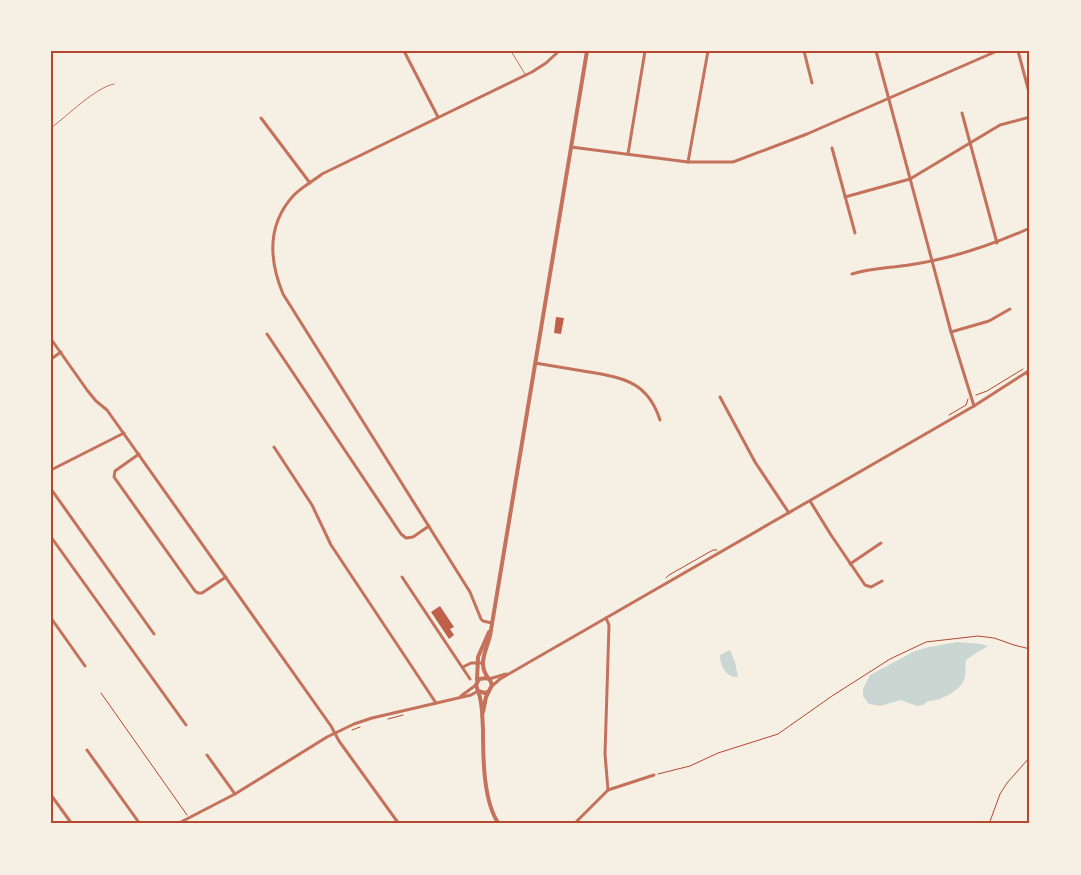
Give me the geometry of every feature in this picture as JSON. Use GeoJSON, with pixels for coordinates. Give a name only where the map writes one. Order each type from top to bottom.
{"type":"FeatureCollection","features":[{"type":"Feature","properties":{"kind":"street"},"geometry":{"type":"LineString","coordinates":[[404,51],[438,117]]}},
{"type":"Feature","properties":{"kind":"street"},"geometry":{"type":"LineString","coordinates":[[492,623],[481,619],[470,592],[283,294],[277,278],[272,250],[282,212],[292,198],[322,174],[526,75],[542,66],[559,51]]}},
{"type":"Feature","properties":{"kind":"street"},"geometry":{"type":"LineString","coordinates":[[497,823],[487,787],[483,717],[476,683],[480,663],[490,636],[587,51]]}},
{"type":"Feature","properties":{"kind":"street"},"geometry":{"type":"LineString","coordinates":[[628,154],[645,51]]}},
{"type":"Feature","properties":{"kind":"street"},"geometry":{"type":"LineString","coordinates":[[688,162],[708,51]]}},
{"type":"Feature","properties":{"kind":"street"},"geometry":{"type":"LineString","coordinates":[[804,51],[812,83]]}},
{"type":"Feature","properties":{"kind":"street"},"geometry":{"type":"LineString","coordinates":[[876,51],[951,332],[974,406]]}},
{"type":"Feature","properties":{"kind":"street"},"geometry":{"type":"LineString","coordinates":[[571,147],[688,162],[733,162],[807,134],[997,51]]}},
{"type":"Feature","properties":{"kind":"street"},"geometry":{"type":"LineString","coordinates":[[1018,51],[1030,96]]}},
{"type":"Feature","properties":{"kind":"street"},"geometry":{"type":"LineString","coordinates":[[962,113],[997,243]]}},
{"type":"Feature","properties":{"kind":"street"},"geometry":{"type":"LineString","coordinates":[[845,197],[910,179],[1000,125],[1030,117]]}},
{"type":"Feature","properties":{"kind":"street"},"geometry":{"type":"LineString","coordinates":[[261,118],[310,183]]}},
{"type":"Feature","properties":{"kind":"street"},"geometry":{"type":"LineString","coordinates":[[832,148],[855,233]]}},
{"type":"Feature","properties":{"kind":"street"},"geometry":{"type":"LineString","coordinates":[[852,274],[869,269],[932,261],[997,243],[1030,228]]}},
{"type":"Feature","properties":{"kind":"street"},"geometry":{"type":"LineString","coordinates":[[951,332],[989,321],[1010,309]]}},
{"type":"Feature","properties":{"kind":"street"},"geometry":{"type":"LineString","coordinates":[[267,334],[401,534],[406,538],[413,536],[429,526]]}},
{"type":"Feature","properties":{"kind":"street"},"geometry":{"type":"LineString","coordinates":[[51,339],[87,390],[107,410],[124,433],[399,824]]}},
{"type":"Feature","properties":{"kind":"street"},"geometry":{"type":"LineString","coordinates":[[51,359],[61,352]]}},
{"type":"Feature","properties":{"kind":"street"},"geometry":{"type":"LineString","coordinates":[[535,363],[620,377],[635,384],[646,394],[656,408],[660,420]]}},
{"type":"Feature","properties":{"kind":"street"},"geometry":{"type":"LineString","coordinates":[[177,824],[235,794],[335,733],[363,721],[460,696],[471,695],[478,691],[485,693],[500,679],[974,406],[1028,371],[1030,376]]}},
{"type":"Feature","properties":{"kind":"street"},"geometry":{"type":"LineString","coordinates":[[720,397],[755,462],[789,513]]}},
{"type":"Feature","properties":{"kind":"street"},"geometry":{"type":"LineString","coordinates":[[51,470],[124,433]]}},
{"type":"Feature","properties":{"kind":"street"},"geometry":{"type":"LineString","coordinates":[[274,448],[309,499],[331,545],[436,703]]}},
{"type":"Feature","properties":{"kind":"street"},"geometry":{"type":"LineString","coordinates":[[139,454],[115,471],[114,477],[194,591],[198,594],[226,577]]}},
{"type":"Feature","properties":{"kind":"street"},"geometry":{"type":"LineString","coordinates":[[51,489],[154,634]]}},
{"type":"Feature","properties":{"kind":"street"},"geometry":{"type":"LineString","coordinates":[[810,501],[830,535],[865,585],[871,587],[882,580]]}},
{"type":"Feature","properties":{"kind":"street"},"geometry":{"type":"LineString","coordinates":[[51,537],[186,725]]}},
{"type":"Feature","properties":{"kind":"street"},"geometry":{"type":"LineString","coordinates":[[850,564],[881,543]]}},
{"type":"Feature","properties":{"kind":"street"},"geometry":{"type":"LineString","coordinates":[[402,577],[470,679]]}},
{"type":"Feature","properties":{"kind":"street"},"geometry":{"type":"LineString","coordinates":[[51,618],[85,666]]}},
{"type":"Feature","properties":{"kind":"street"},"geometry":{"type":"LineString","coordinates":[[606,618],[609,625],[605,754],[608,790]]}},
{"type":"Feature","properties":{"kind":"street"},"geometry":{"type":"LineString","coordinates":[[463,667],[471,663],[480,663]]}},
{"type":"Feature","properties":{"kind":"street"},"geometry":{"type":"LineString","coordinates":[[480,663],[491,682],[486,697],[483,717]]}},
{"type":"Feature","properties":{"kind":"street"},"geometry":{"type":"LineString","coordinates":[[460,696],[482,677],[489,679],[512,672]]}},
{"type":"Feature","properties":{"kind":"street"},"geometry":{"type":"LineString","coordinates":[[87,750],[140,824]]}},
{"type":"Feature","properties":{"kind":"street"},"geometry":{"type":"LineString","coordinates":[[207,755],[235,794]]}},
{"type":"Feature","properties":{"kind":"street"},"geometry":{"type":"LineString","coordinates":[[574,824],[608,790],[654,775]]}},
{"type":"Feature","properties":{"kind":"street"},"geometry":{"type":"LineString","coordinates":[[51,795],[72,824]]}},
{"type":"Feature","properties":{"kind":"lane"},"geometry":{"type":"LineString","coordinates":[[512,51],[526,75]]}},
{"type":"Feature","properties":{"kind":"lane"},"geometry":{"type":"LineString","coordinates":[[51,128],[97,91],[107,85],[114,84]]}},
{"type":"Feature","properties":{"kind":"path"},"geometry":{"type":"LineString","coordinates":[[949,415],[966,405],[968,398],[987,391],[1030,365]]}},
{"type":"Feature","properties":{"kind":"path"},"geometry":{"type":"LineString","coordinates":[[666,579],[669,575],[718,549]]}},
{"type":"Feature","properties":{"kind":"path"},"geometry":{"type":"LineString","coordinates":[[654,775],[690,766],[718,753],[778,734],[832,696],[890,660],[926,642],[978,636],[994,638],[1030,649]]}},
{"type":"Feature","properties":{"kind":"path"},"geometry":{"type":"LineString","coordinates":[[100,693],[189,817]]}},
{"type":"Feature","properties":{"kind":"path"},"geometry":{"type":"LineString","coordinates":[[989,824],[1000,794],[1007,782],[1030,758]]}},
{"type":"Feature","properties":{"kind":"shaded area"},"geometry":{"type":"Polygon","coordinates":[[[958,642],[988,646],[966,660],[963,682],[950,694],[917,706],[901,700],[880,706],[869,704],[863,696],[863,689],[870,675],[915,651],[958,642]]]}},
{"type":"Feature","properties":{"kind":"shaded area"},"geometry":{"type":"Polygon","coordinates":[[[730,650],[738,677],[730,676],[724,670],[721,663],[720,655],[730,650]]]}},
{"type":"Feature","properties":{"kind":"building"},"geometry":{"type":"Polygon","coordinates":[[[556,317],[564,318],[561,334],[554,333],[556,317]]]}},
{"type":"Feature","properties":{"kind":"building"},"geometry":{"type":"Polygon","coordinates":[[[440,606],[454,627],[450,629],[454,635],[449,639],[431,612],[440,606]]]}}]}
